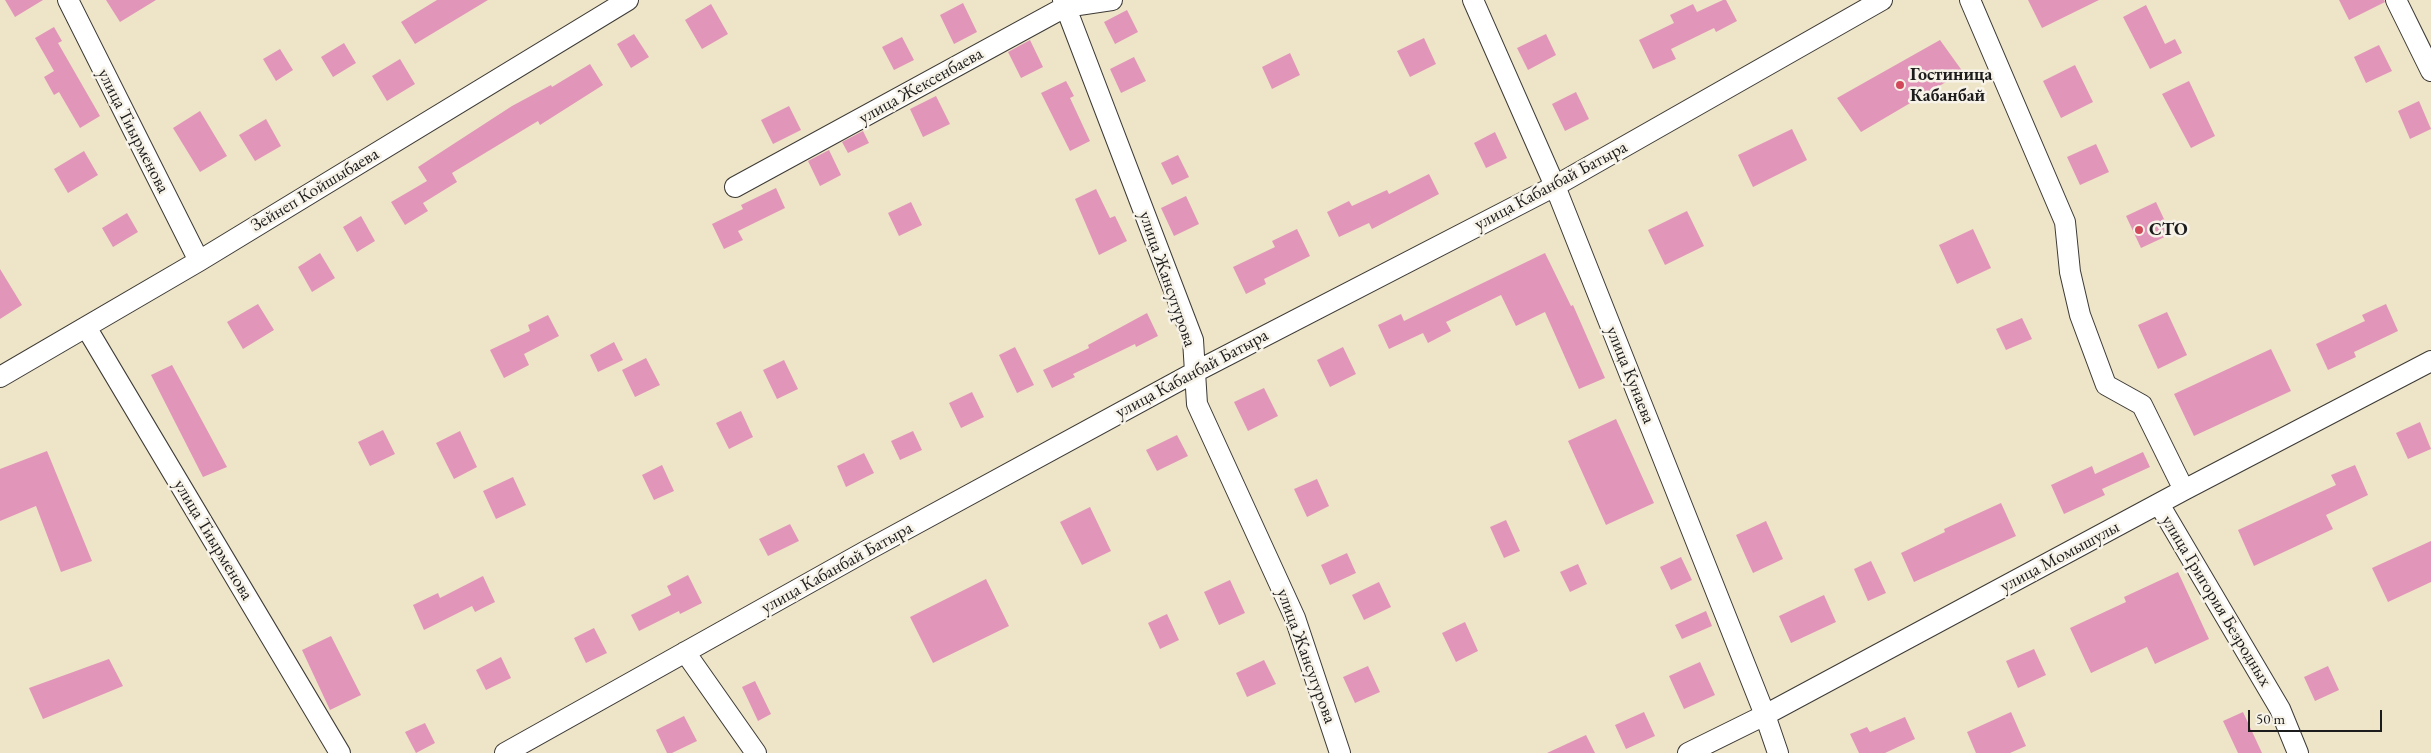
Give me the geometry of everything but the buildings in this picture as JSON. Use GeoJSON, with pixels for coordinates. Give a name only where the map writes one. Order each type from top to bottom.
{"type":"FeatureCollection","features":[{"type":"Feature","properties":{"kind":"street","name":"улица Тиырменова"},"geometry":{"type":"LineString","coordinates":[[68,0],[199,261]]}},
{"type":"Feature","properties":{"kind":"street","name":"Зейнеп Койшыбаева"},"geometry":{"type":"LineString","coordinates":[[0,377],[199,261],[628,0]]}},
{"type":"Feature","properties":{"kind":"street","name":"улица Жексенбаева"},"geometry":{"type":"LineString","coordinates":[[735,187],[1064,4],[1112,0]]}},
{"type":"Feature","properties":{"kind":"street","name":"улица Кунаева"},"geometry":{"type":"LineString","coordinates":[[1472,0],[1555,186],[1765,715],[1778,753]]}},
{"type":"Feature","properties":{"kind":"street","name":"улица Кабанбай Батыра"},"geometry":{"type":"LineString","coordinates":[[505,753],[1195,372],[1555,186],[1882,0]]}},
{"type":"Feature","properties":{"kind":"street","name":"улица Григория Безродных"},"geometry":{"type":"LineString","coordinates":[[1970,0],[2065,222],[2070,272],[2080,315],[2106,385],[2142,405],[2184,490]]}},
{"type":"Feature","properties":{"kind":"street"},"geometry":{"type":"LineString","coordinates":[[2396,0],[2431,72]]}},
{"type":"Feature","properties":{"kind":"street","name":"улица Жансугурова"},"geometry":{"type":"LineString","coordinates":[[1064,4],[1193,340],[1197,404],[1295,618],[1340,753]]}},
{"type":"Feature","properties":{"kind":"street","name":"улица Тиырменова"},"geometry":{"type":"LineString","coordinates":[[86,327],[340,753]]}},
{"type":"Feature","properties":{"kind":"street","name":"улица Момышулы"},"geometry":{"type":"LineString","coordinates":[[1688,753],[1765,715],[2184,490],[2431,361]]}},
{"type":"Feature","properties":{"kind":"street","name":"улица Григория Безродных"},"geometry":{"type":"LineString","coordinates":[[2159,504],[2280,709],[2298,753]]}},
{"type":"Feature","properties":{"kind":"street"},"geometry":{"type":"LineString","coordinates":[[685,652],[756,753]]}},
{"type":"Feature","properties":{"kind":"place","name":"Гостиница Кабанбай"},"geometry":{"type":"Point","coordinates":[1900,85]}},
{"type":"Feature","properties":{"kind":"place","name":"СТО"},"geometry":{"type":"Point","coordinates":[2139,230]}}]}
